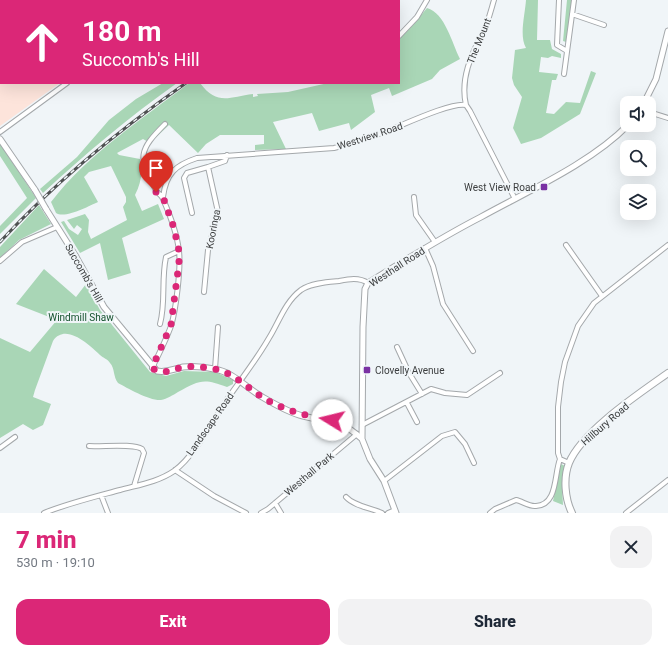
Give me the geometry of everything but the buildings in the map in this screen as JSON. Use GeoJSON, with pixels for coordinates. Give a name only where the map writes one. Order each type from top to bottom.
{"type":"FeatureCollection","features":[{"type":"Feature","properties":{"kind":"main road","name":"Hillbury Road"},"geometry":{"type":"LineString","coordinates":[[572,513],[566,502],[569,464],[577,449],[588,437],[617,412],[668,373]]}},
{"type":"Feature","properties":{"kind":"street"},"geometry":{"type":"LineString","coordinates":[[193,0],[200,0]]}},
{"type":"Feature","properties":{"kind":"street"},"geometry":{"type":"LineString","coordinates":[[400,35],[417,18],[427,0]]}},
{"type":"Feature","properties":{"kind":"street","name":"The Mount"},"geometry":{"type":"LineString","coordinates":[[466,105],[465,78],[477,42],[484,32],[494,0]]}},
{"type":"Feature","properties":{"kind":"street"},"geometry":{"type":"LineString","coordinates":[[559,0],[557,45],[567,51]]}},
{"type":"Feature","properties":{"kind":"street"},"geometry":{"type":"LineString","coordinates":[[564,74],[574,0]]}},
{"type":"Feature","properties":{"kind":"street"},"geometry":{"type":"LineString","coordinates":[[572,14],[604,25]]}},
{"type":"Feature","properties":{"kind":"street"},"geometry":{"type":"LineString","coordinates":[[648,96],[656,79],[668,31]]}},
{"type":"Feature","properties":{"kind":"street"},"geometry":{"type":"LineString","coordinates":[[0,132],[66,84]]}},
{"type":"Feature","properties":{"kind":"street"},"geometry":{"type":"LineString","coordinates":[[466,105],[514,199]]}},
{"type":"Feature","properties":{"kind":"street","name":"Westview Road"},"geometry":{"type":"LineString","coordinates":[[163,197],[170,175],[176,166],[197,158],[334,148],[359,142],[452,106],[466,105]]}},
{"type":"Feature","properties":{"kind":"street"},"geometry":{"type":"LineString","coordinates":[[656,114],[668,118]]}},
{"type":"Feature","properties":{"kind":"street"},"geometry":{"type":"LineString","coordinates":[[165,124],[149,140],[144,151],[143,158],[145,167],[156,192],[163,197],[174,228],[179,251],[178,277],[171,325],[152,368],[165,372],[183,367],[216,369],[242,381],[262,397],[284,408],[303,416],[332,420],[350,429],[362,439]]}},
{"type":"Feature","properties":{"kind":"street","name":"Westhall Road"},"geometry":{"type":"LineString","coordinates":[[396,512],[384,481],[370,459],[362,439],[363,327],[365,289],[368,283],[435,242],[514,199],[605,146],[620,132]]}},
{"type":"Feature","properties":{"kind":"street","name":"Succomb's Hill"},"geometry":{"type":"LineString","coordinates":[[0,139],[35,190],[76,255],[104,307],[152,368]]}},
{"type":"Feature","properties":{"kind":"street"},"geometry":{"type":"LineString","coordinates":[[192,213],[184,178],[188,173],[225,161],[227,155]]}},
{"type":"Feature","properties":{"kind":"street","name":"Kooringa"},"geometry":{"type":"LineString","coordinates":[[204,292],[208,250],[218,212],[208,167]]}},
{"type":"Feature","properties":{"kind":"street"},"geometry":{"type":"LineString","coordinates":[[414,196],[416,215],[435,242]]}},
{"type":"Feature","properties":{"kind":"street"},"geometry":{"type":"LineString","coordinates":[[0,261],[22,242],[57,227]]}},
{"type":"Feature","properties":{"kind":"street"},"geometry":{"type":"LineString","coordinates":[[566,245],[602,296]]}},
{"type":"Feature","properties":{"kind":"street"},"geometry":{"type":"LineString","coordinates":[[490,513],[494,509],[516,500],[536,506],[543,504],[550,499],[553,492],[557,466],[560,460],[558,453],[558,407],[565,362],[578,326],[594,303],[668,245]]}},
{"type":"Feature","properties":{"kind":"street"},"geometry":{"type":"LineString","coordinates":[[425,248],[434,266],[443,304],[473,351]]}},
{"type":"Feature","properties":{"kind":"street"},"geometry":{"type":"LineString","coordinates":[[160,324],[165,296],[164,284],[166,257],[179,251]]}},
{"type":"Feature","properties":{"kind":"street","name":"Landscape Road"},"geometry":{"type":"LineString","coordinates":[[44,513],[69,503],[158,480],[175,470],[195,448],[232,392],[242,381],[292,299],[302,290],[316,285],[356,279],[364,280],[368,283]]}},
{"type":"Feature","properties":{"kind":"street"},"geometry":{"type":"LineString","coordinates":[[216,369],[218,327]]}},
{"type":"Feature","properties":{"kind":"street"},"geometry":{"type":"LineString","coordinates":[[397,347],[409,373],[422,394]]}},
{"type":"Feature","properties":{"kind":"street"},"geometry":{"type":"LineString","coordinates":[[362,425],[407,403],[431,389],[445,393],[467,395],[500,373]]}},
{"type":"Feature","properties":{"kind":"street"},"geometry":{"type":"LineString","coordinates":[[407,403],[417,422]]}},
{"type":"Feature","properties":{"kind":"street"},"geometry":{"type":"LineString","coordinates":[[384,481],[442,436],[455,432],[465,444],[474,463]]}},
{"type":"Feature","properties":{"kind":"street","name":"Westhall Park"},"geometry":{"type":"LineString","coordinates":[[261,513],[357,434]]}},
{"type":"Feature","properties":{"kind":"street"},"geometry":{"type":"LineString","coordinates":[[0,448],[15,437]]}},
{"type":"Feature","properties":{"kind":"street"},"geometry":{"type":"LineString","coordinates":[[89,446],[102,447],[132,445],[142,448],[144,453],[134,486]]}},
{"type":"Feature","properties":{"kind":"street"},"geometry":{"type":"LineString","coordinates":[[560,460],[569,464]]}},
{"type":"Feature","properties":{"kind":"street"},"geometry":{"type":"LineString","coordinates":[[175,470],[214,496],[246,513]]}},
{"type":"Feature","properties":{"kind":"street"},"geometry":{"type":"LineString","coordinates":[[626,513],[668,480]]}},
{"type":"Feature","properties":{"kind":"street"},"geometry":{"type":"LineString","coordinates":[[100,495],[108,513]]}},
{"type":"Feature","properties":{"kind":"street"},"geometry":{"type":"LineString","coordinates":[[346,497],[357,505],[373,508],[382,513]]}},
{"type":"Feature","properties":{"kind":"street"},"geometry":{"type":"LineString","coordinates":[[275,503],[280,513]]}},
{"type":"Feature","properties":{"kind":"street"},"geometry":{"type":"LineString","coordinates":[[388,513],[396,512]]}},
{"type":"Feature","properties":{"kind":"shaded area"},"geometry":{"type":"Polygon","coordinates":[[[0,84],[59,84],[0,126],[0,84]]]}},
{"type":"Feature","properties":{"kind":"green space"},"geometry":{"type":"Polygon","coordinates":[[[526,0],[538,0],[537,40],[550,40],[552,49],[561,54],[561,58],[552,56],[548,58],[541,57],[539,72],[558,74],[556,80],[552,80],[546,113],[554,114],[566,102],[580,103],[591,71],[596,73],[580,114],[541,138],[521,144],[513,128],[522,97],[514,85],[512,78],[515,50],[526,48],[523,38],[523,25],[526,0]]]}},
{"type":"Feature","properties":{"kind":"green space"},"geometry":{"type":"Polygon","coordinates":[[[567,0],[572,0],[566,42],[563,41],[567,0]]]}},
{"type":"Feature","properties":{"kind":"green space"},"geometry":{"type":"Polygon","coordinates":[[[427,8],[433,11],[439,16],[447,29],[460,59],[440,70],[432,79],[392,96],[389,88],[371,95],[375,112],[351,130],[349,123],[319,131],[312,113],[273,122],[286,149],[255,150],[255,145],[264,144],[264,135],[220,135],[206,144],[198,153],[169,125],[150,143],[143,139],[117,153],[119,155],[140,159],[141,177],[135,195],[142,211],[158,204],[164,219],[122,238],[131,273],[108,280],[100,243],[80,253],[61,222],[64,221],[69,229],[78,235],[82,229],[77,225],[74,229],[67,220],[85,214],[89,220],[88,232],[91,239],[127,220],[123,207],[126,202],[126,197],[111,166],[89,172],[84,177],[98,202],[71,213],[60,214],[56,213],[51,202],[81,168],[98,153],[188,84],[201,84],[212,95],[230,98],[253,94],[253,97],[258,96],[257,94],[288,92],[324,84],[400,84],[400,38],[427,8]]]}},
{"type":"Feature","properties":{"kind":"green space"},"geometry":{"type":"Polygon","coordinates":[[[161,84],[176,84],[108,136],[43,193],[40,189],[77,157],[109,120],[136,99],[161,84]]]}},
{"type":"Feature","properties":{"kind":"green space"},"geometry":{"type":"Polygon","coordinates":[[[0,143],[36,198],[0,234],[0,226],[27,198],[0,156],[0,143]]]}},
{"type":"Feature","properties":{"kind":"green space"},"geometry":{"type":"Polygon","coordinates":[[[39,205],[51,224],[19,240],[0,258],[0,247],[39,205]]]}},
{"type":"Feature","properties":{"kind":"green space","name":"Windmill Shaw"},"geometry":{"type":"Polygon","coordinates":[[[44,269],[76,297],[86,284],[100,310],[150,372],[166,376],[184,371],[215,372],[233,380],[233,384],[227,387],[207,381],[197,383],[170,397],[156,400],[139,394],[118,383],[115,378],[113,367],[108,360],[78,338],[64,334],[58,336],[53,341],[33,397],[51,404],[43,425],[33,430],[23,424],[0,438],[0,338],[30,352],[57,320],[16,304],[44,269]]]}},
{"type":"Feature","properties":{"kind":"green space"},"geometry":{"type":"Polygon","coordinates":[[[561,464],[565,466],[562,487],[563,505],[553,501],[561,464]]]}},
{"type":"Feature","properties":{"kind":"railway"},"geometry":{"type":"LineString","coordinates":[[0,242],[43,198],[88,158],[136,119],[185,84]]}},
{"type":"Feature","properties":{"kind":"place","name":"West View Road"},"geometry":{"type":"Point","coordinates":[544,187]}},
{"type":"Feature","properties":{"kind":"place","name":"Clovelly Avenue"},"geometry":{"type":"Point","coordinates":[367,370]}},
{"type":"Feature","properties":{"kind":"route"},"geometry":{"type":"LineString","coordinates":[[156,192],[163,197],[174,228],[179,251],[179,263],[171,325],[152,368],[156,371],[165,372],[183,367],[216,369],[242,381],[262,397],[284,408],[303,416],[332,420]]}}]}
